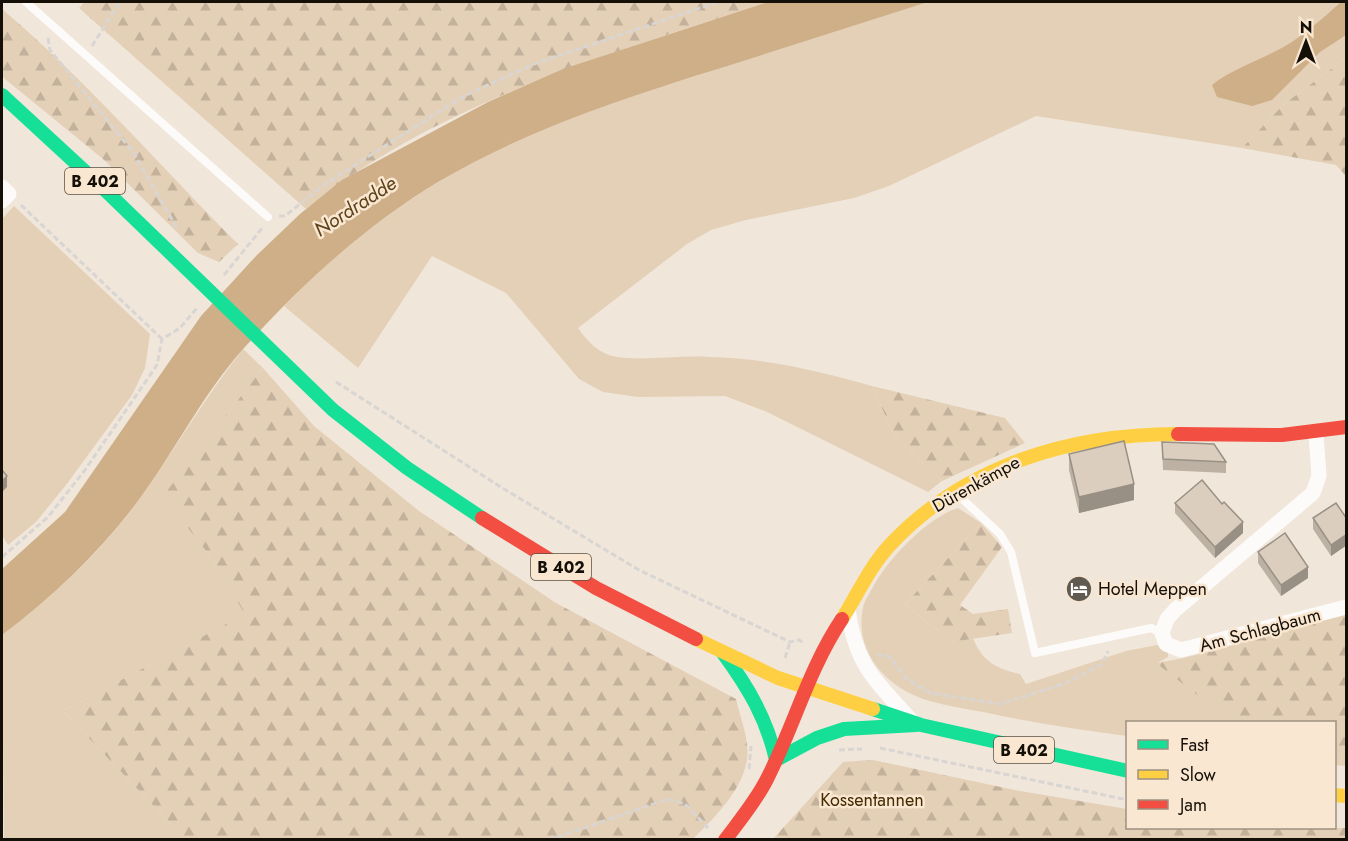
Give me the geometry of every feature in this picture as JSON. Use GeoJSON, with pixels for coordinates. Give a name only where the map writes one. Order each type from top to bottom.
{"type":"FeatureCollection","features":[{"type":"Feature","properties":{"kind":"main road","name":"B 402"},"geometry":{"type":"LineString","coordinates":[[2,95],[105,190],[333,410],[407,468],[522,544],[596,588],[723,653],[806,688],[917,723],[1051,756],[1126,771]]}},
{"type":"Feature","properties":{"kind":"main road","name":"Dürenkämpe"},"geometry":{"type":"LineString","coordinates":[[725,840],[757,798],[776,760],[821,652],[848,609],[867,572],[898,537],[930,508],[1010,461],[1088,440],[1125,434],[1239,436],[1316,434],[1347,427]]}},
{"type":"Feature","properties":{"kind":"main road"},"geometry":{"type":"LineString","coordinates":[[723,653],[754,695],[765,716],[771,730],[776,760],[817,738],[844,729],[917,723]]}},
{"type":"Feature","properties":{"kind":"street"},"geometry":{"type":"LineString","coordinates":[[1162,633],[1174,610],[1313,493],[1319,476],[1316,434]]}},
{"type":"Feature","properties":{"kind":"street","name":"Am Schlagbaum"},"geometry":{"type":"LineString","coordinates":[[1162,633],[1166,644],[1181,650],[1347,607]]}},
{"type":"Feature","properties":{"kind":"street"},"geometry":{"type":"LineString","coordinates":[[848,609],[851,635],[867,672],[917,723]]}},
{"type":"Feature","properties":{"kind":"lane"},"geometry":{"type":"LineString","coordinates":[[26,2],[268,217]]}},
{"type":"Feature","properties":{"kind":"lane"},"geometry":{"type":"LineString","coordinates":[[955,492],[1000,534],[1011,552],[1035,653],[1151,628],[1162,633]]}},
{"type":"Feature","properties":{"kind":"path"},"geometry":{"type":"LineString","coordinates":[[86,55],[120,2]]}},
{"type":"Feature","properties":{"kind":"path"},"geometry":{"type":"LineString","coordinates":[[268,217],[285,216],[325,184],[462,97],[534,64],[718,2]]}},
{"type":"Feature","properties":{"kind":"path"},"geometry":{"type":"LineString","coordinates":[[42,17],[50,50],[133,152],[185,238]]}},
{"type":"Feature","properties":{"kind":"path"},"geometry":{"type":"LineString","coordinates":[[2,557],[48,517],[85,470],[157,366],[162,339],[4,194]]}},
{"type":"Feature","properties":{"kind":"path"},"geometry":{"type":"LineString","coordinates":[[334,381],[504,489],[639,570],[790,642]]}},
{"type":"Feature","properties":{"kind":"path"},"geometry":{"type":"LineString","coordinates":[[862,662],[875,654],[889,656],[906,678],[930,693],[1000,704],[1066,683],[1102,664],[1115,636]]}},
{"type":"Feature","properties":{"kind":"path"},"geometry":{"type":"LineString","coordinates":[[748,774],[752,745]]}},
{"type":"Feature","properties":{"kind":"path"},"geometry":{"type":"LineString","coordinates":[[832,747],[843,752],[872,746],[1126,800]]}},
{"type":"Feature","properties":{"kind":"path"},"geometry":{"type":"LineString","coordinates":[[549,840],[668,799],[685,804],[712,831],[717,823]]}},
{"type":"Feature","properties":{"kind":"green space"},"geometry":{"type":"Polygon","coordinates":[[[84,2],[768,2],[587,62],[469,110],[412,139],[358,172],[306,209],[79,8],[84,2]]]}},
{"type":"Feature","properties":{"kind":"green space"},"geometry":{"type":"Polygon","coordinates":[[[928,2],[1346,2],[1346,58],[1284,104],[1242,148],[1036,116],[889,186],[854,198],[746,220],[711,230],[687,244],[578,328],[594,347],[617,357],[698,357],[750,360],[811,370],[872,386],[894,435],[942,481],[928,492],[765,411],[725,396],[638,397],[603,392],[579,379],[506,293],[432,256],[358,368],[284,306],[363,234],[422,192],[484,156],[564,121],[613,103],[928,2]]]}},
{"type":"Feature","properties":{"kind":"green space"},"geometry":{"type":"Polygon","coordinates":[[[2,9],[64,65],[238,244],[219,262],[198,253],[103,159],[5,79],[2,75],[2,9]]]}},
{"type":"Feature","properties":{"kind":"green space"},"geometry":{"type":"Polygon","coordinates":[[[1346,58],[1346,176],[1336,165],[1242,148],[1284,104],[1346,58]]]}},
{"type":"Feature","properties":{"kind":"green space"},"geometry":{"type":"Polygon","coordinates":[[[14,206],[150,334],[145,368],[132,395],[36,522],[8,545],[2,535],[2,219],[14,206]]]}},
{"type":"Feature","properties":{"kind":"green space"},"geometry":{"type":"Polygon","coordinates":[[[243,349],[263,368],[164,496],[210,556],[246,614],[63,711],[185,839],[4,839],[2,635],[74,574],[122,522],[243,349]]]}},
{"type":"Feature","properties":{"kind":"green space"},"geometry":{"type":"Polygon","coordinates":[[[263,368],[314,426],[419,511],[556,603],[736,699],[748,752],[744,770],[740,782],[726,803],[693,839],[185,839],[63,711],[245,614],[210,556],[163,496],[263,368]]]}},
{"type":"Feature","properties":{"kind":"green space"},"geometry":{"type":"Polygon","coordinates":[[[872,386],[1005,418],[1025,443],[942,481],[894,435],[872,386]]]}},
{"type":"Feature","properties":{"kind":"green space"},"geometry":{"type":"Polygon","coordinates":[[[958,508],[981,523],[905,604],[951,642],[973,638],[985,658],[1004,670],[1020,674],[1026,684],[1126,651],[1157,645],[1168,652],[1168,657],[1157,663],[1231,721],[1126,721],[1126,736],[1040,723],[941,704],[911,694],[898,686],[876,666],[868,653],[861,624],[864,605],[879,576],[898,553],[934,520],[958,508]]]}},
{"type":"Feature","properties":{"kind":"green space"},"geometry":{"type":"Polygon","coordinates":[[[981,523],[1002,547],[960,605],[973,614],[1008,609],[1012,633],[951,642],[905,604],[981,523]]]}},
{"type":"Feature","properties":{"kind":"green space"},"geometry":{"type":"Polygon","coordinates":[[[1346,612],[1346,766],[1336,765],[1336,721],[1231,721],[1156,663],[1204,653],[1346,612]]]}},
{"type":"Feature","properties":{"kind":"green space","name":"Kossentannen"},"geometry":{"type":"Polygon","coordinates":[[[873,760],[1015,790],[1126,809],[1126,829],[1346,828],[1346,839],[773,839],[843,762],[873,760]]]}},
{"type":"Feature","properties":{"kind":"water","name":"Nordradde"},"geometry":{"type":"Polygon","coordinates":[[[768,2],[928,2],[575,117],[471,163],[411,199],[360,237],[311,279],[244,348],[214,386],[149,486],[105,541],[73,575],[2,635],[2,569],[65,512],[201,316],[257,255],[300,214],[342,180],[488,102],[563,69],[768,2]]]}},
{"type":"Feature","properties":{"kind":"water"},"geometry":{"type":"Polygon","coordinates":[[[1341,2],[1346,2],[1346,35],[1320,52],[1272,100],[1252,106],[1217,97],[1212,85],[1234,71],[1292,42],[1341,2]]]}},
{"type":"Feature","properties":{"kind":"building"},"geometry":{"type":"Polygon","coordinates":[[[1124,441],[1134,484],[1079,497],[1069,454],[1124,441]]]}},
{"type":"Feature","properties":{"kind":"building"},"geometry":{"type":"Polygon","coordinates":[[[1162,442],[1214,444],[1226,462],[1163,459],[1162,442]]]}},
{"type":"Feature","properties":{"kind":"building"},"geometry":{"type":"Polygon","coordinates":[[[2,470],[7,476],[2,481],[2,470]]]}},
{"type":"Feature","properties":{"kind":"building"},"geometry":{"type":"Polygon","coordinates":[[[1202,480],[1222,504],[1224,502],[1243,522],[1215,547],[1175,503],[1202,480]]]}},
{"type":"Feature","properties":{"kind":"building"},"geometry":{"type":"Polygon","coordinates":[[[1336,503],[1347,519],[1347,534],[1331,545],[1313,518],[1336,503]]]}},
{"type":"Feature","properties":{"kind":"building"},"geometry":{"type":"Polygon","coordinates":[[[1285,533],[1308,567],[1281,585],[1258,552],[1285,533]]]}},
{"type":"Feature","properties":{"kind":"traffic: fast"},"geometry":{"type":"LineString","coordinates":[[2,95],[105,190],[333,410],[407,468],[482,518]]}},
{"type":"Feature","properties":{"kind":"traffic: fast"},"geometry":{"type":"LineString","coordinates":[[723,653],[756,704],[776,760]]}},
{"type":"Feature","properties":{"kind":"traffic: fast"},"geometry":{"type":"LineString","coordinates":[[873,709],[921,725],[1126,771]]}},
{"type":"Feature","properties":{"kind":"traffic: fast"},"geometry":{"type":"LineString","coordinates":[[776,760],[817,738],[844,729],[916,725]]}},
{"type":"Feature","properties":{"kind":"traffic: slow"},"geometry":{"type":"LineString","coordinates":[[842,619],[870,572],[889,546],[919,518],[951,494],[985,475],[1059,448],[1138,435],[1178,434]]}},
{"type":"Feature","properties":{"kind":"traffic: slow"},"geometry":{"type":"LineString","coordinates":[[696,639],[778,678],[873,709]]}},
{"type":"Feature","properties":{"kind":"traffic: slow"},"geometry":{"type":"LineString","coordinates":[[1336,795],[1346,796]]}},
{"type":"Feature","properties":{"kind":"traffic: jam"},"geometry":{"type":"LineString","coordinates":[[1178,434],[1282,435],[1346,427]]}},
{"type":"Feature","properties":{"kind":"traffic: jam"},"geometry":{"type":"LineString","coordinates":[[482,518],[596,588],[696,639]]}},
{"type":"Feature","properties":{"kind":"traffic: jam"},"geometry":{"type":"LineString","coordinates":[[725,840],[753,803],[767,779],[820,657],[842,619]]}},
{"type":"Feature","properties":{"kind":"place","name":"Hotel Meppen"},"geometry":{"type":"Point","coordinates":[1079,589]}}]}
